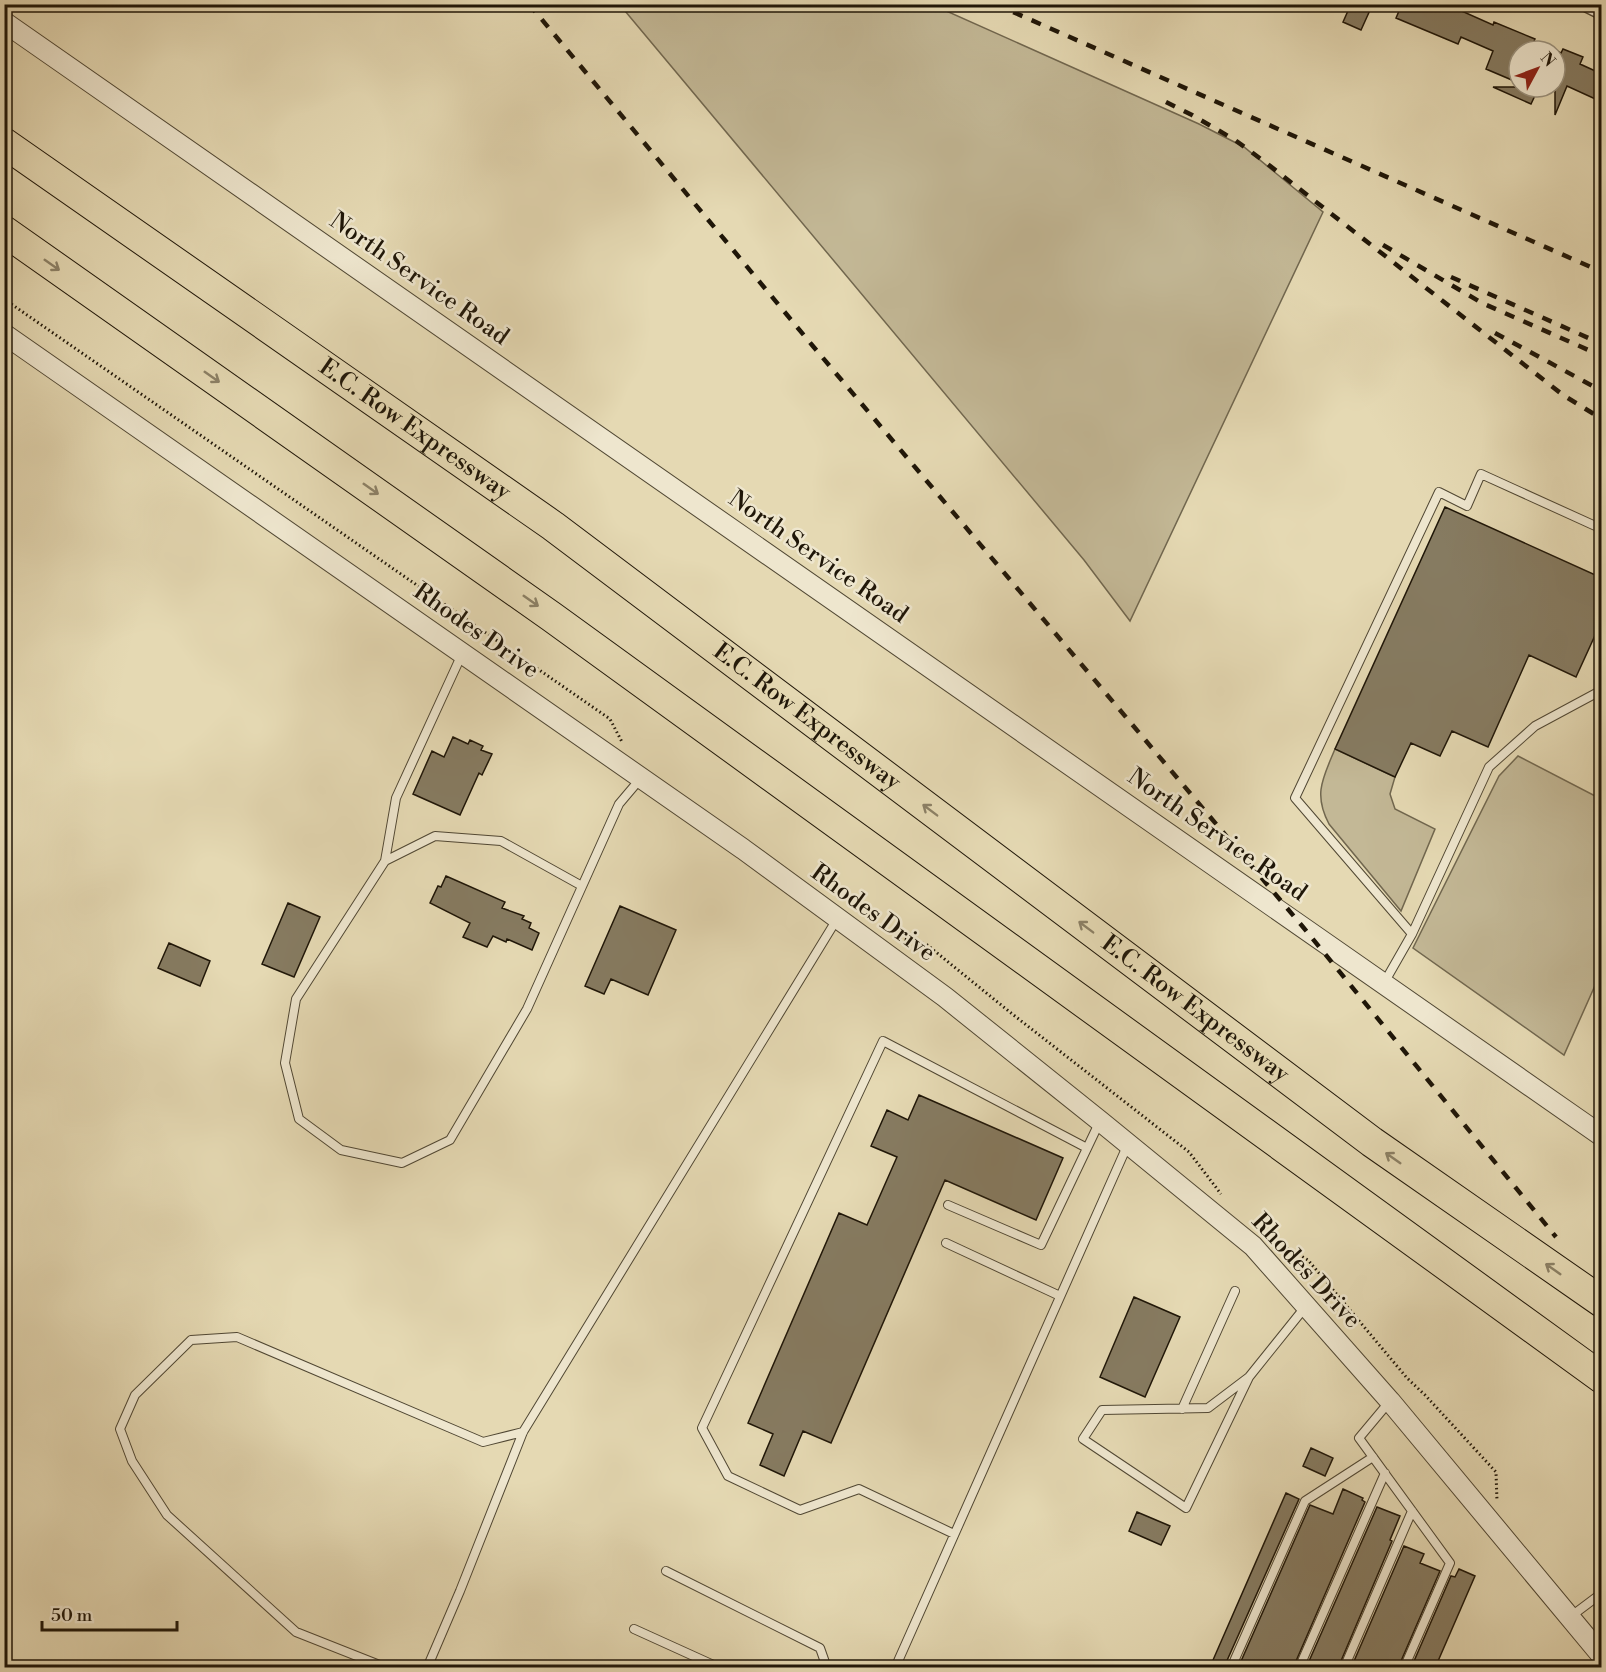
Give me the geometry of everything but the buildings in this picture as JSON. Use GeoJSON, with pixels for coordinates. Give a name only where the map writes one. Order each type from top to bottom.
{"type":"FeatureCollection","features":[{"type":"Feature","properties":{"kind":"highway","name":"E.C. Row Expressway"},"geometry":{"type":"LineString","coordinates":[[4,143],[553,526],[1362,1135],[1602,1302]]}},
{"type":"Feature","properties":{"kind":"highway"},"geometry":{"type":"LineString","coordinates":[[4,231],[552,617],[1602,1378]]}},
{"type":"Feature","properties":{"kind":"street"},"geometry":{"type":"LineString","coordinates":[[1588,4],[1602,10]]}},
{"type":"Feature","properties":{"kind":"street","name":"North Service Road"},"geometry":{"type":"LineString","coordinates":[[4,22],[1602,1136]]}},
{"type":"Feature","properties":{"kind":"street","name":"Rhodes Drive"},"geometry":{"type":"LineString","coordinates":[[4,334],[641,777],[837,918],[945,998],[1100,1120],[1253,1246],[1390,1401],[1602,1656]]}},
{"type":"Feature","properties":{"kind":"lane"},"geometry":{"type":"LineString","coordinates":[[1412,934],[1295,798],[1439,492],[1467,506],[1481,474],[1602,529]]}},
{"type":"Feature","properties":{"kind":"lane"},"geometry":{"type":"LineString","coordinates":[[462,652],[396,798],[385,861],[296,999],[285,1063],[299,1119],[341,1150],[402,1163],[450,1140],[527,1010],[619,804],[641,777]]}},
{"type":"Feature","properties":{"kind":"lane"},"geometry":{"type":"LineString","coordinates":[[1384,983],[1412,934],[1488,767],[1535,726],[1602,690]]}},
{"type":"Feature","properties":{"kind":"lane"},"geometry":{"type":"LineString","coordinates":[[385,861],[435,836],[501,841],[582,886]]}},
{"type":"Feature","properties":{"kind":"lane"},"geometry":{"type":"LineString","coordinates":[[427,1668],[523,1432],[837,918]]}},
{"type":"Feature","properties":{"kind":"lane"},"geometry":{"type":"LineString","coordinates":[[954,1534],[859,1489],[800,1510],[728,1476],[702,1428],[883,1041],[1087,1148]]}},
{"type":"Feature","properties":{"kind":"lane"},"geometry":{"type":"LineString","coordinates":[[948,1205],[1041,1245],[1100,1120]]}},
{"type":"Feature","properties":{"kind":"lane"},"geometry":{"type":"LineString","coordinates":[[895,1668],[1128,1144]]}},
{"type":"Feature","properties":{"kind":"lane"},"geometry":{"type":"LineString","coordinates":[[946,1243],[1060,1296]]}},
{"type":"Feature","properties":{"kind":"lane"},"geometry":{"type":"LineString","coordinates":[[1182,1409],[1235,1291]]}},
{"type":"Feature","properties":{"kind":"lane"},"geometry":{"type":"LineString","coordinates":[[1249,1377],[1208,1408],[1102,1410],[1083,1440],[1186,1508],[1249,1377],[1306,1306]]}},
{"type":"Feature","properties":{"kind":"lane"},"geometry":{"type":"LineString","coordinates":[[387,1668],[296,1632],[167,1515],[132,1461],[120,1429],[135,1395],[191,1340],[237,1337],[483,1442],[523,1432]]}},
{"type":"Feature","properties":{"kind":"lane"},"geometry":{"type":"LineString","coordinates":[[1390,1401],[1359,1438],[1450,1563],[1404,1668]]}},
{"type":"Feature","properties":{"kind":"lane"},"geometry":{"type":"LineString","coordinates":[[1231,1668],[1305,1501],[1373,1457]]}},
{"type":"Feature","properties":{"kind":"lane"},"geometry":{"type":"LineString","coordinates":[[1299,1668],[1385,1473]]}},
{"type":"Feature","properties":{"kind":"lane"},"geometry":{"type":"LineString","coordinates":[[1344,1668],[1412,1511]]}},
{"type":"Feature","properties":{"kind":"lane"},"geometry":{"type":"LineString","coordinates":[[666,1571],[820,1648],[827,1668]]}},
{"type":"Feature","properties":{"kind":"lane"},"geometry":{"type":"LineString","coordinates":[[1570,1618],[1602,1593]]}},
{"type":"Feature","properties":{"kind":"lane"},"geometry":{"type":"LineString","coordinates":[[634,1629],[720,1668]]}},
{"type":"Feature","properties":{"kind":"path"},"geometry":{"type":"LineString","coordinates":[[4,299],[610,719],[622,742]]}},
{"type":"Feature","properties":{"kind":"shaded area"},"geometry":{"type":"Polygon","coordinates":[[[620,5],[933,5],[1199,124],[1244,147],[1323,212],[1130,621],[1084,560],[620,5]]]}},
{"type":"Feature","properties":{"kind":"shaded area"},"geometry":{"type":"Polygon","coordinates":[[[1335,749],[1395,777],[1390,794],[1395,809],[1435,829],[1401,911],[1329,824],[1324,813],[1322,786],[1335,749]]]}},
{"type":"Feature","properties":{"kind":"shaded area"},"geometry":{"type":"Polygon","coordinates":[[[1518,756],[1601,799],[1601,972],[1564,1055],[1413,948],[1499,776],[1518,756]]]}},
{"type":"Feature","properties":{"kind":"railway"},"geometry":{"type":"LineString","coordinates":[[529,4],[812,345],[1303,927],[1556,1237]]}},
{"type":"Feature","properties":{"kind":"railway"},"geometry":{"type":"LineString","coordinates":[[995,4],[1602,272]]}},
{"type":"Feature","properties":{"kind":"railway"},"geometry":{"type":"LineString","coordinates":[[1166,102],[1235,140],[1563,395],[1602,419]]}},
{"type":"Feature","properties":{"kind":"railway"},"geometry":{"type":"LineString","coordinates":[[1383,245],[1482,303],[1602,356]]}},
{"type":"Feature","properties":{"kind":"railway"},"geometry":{"type":"LineString","coordinates":[[1451,277],[1602,344]]}},
{"type":"Feature","properties":{"kind":"railway"},"geometry":{"type":"LineString","coordinates":[[1495,333],[1602,391]]}}]}
